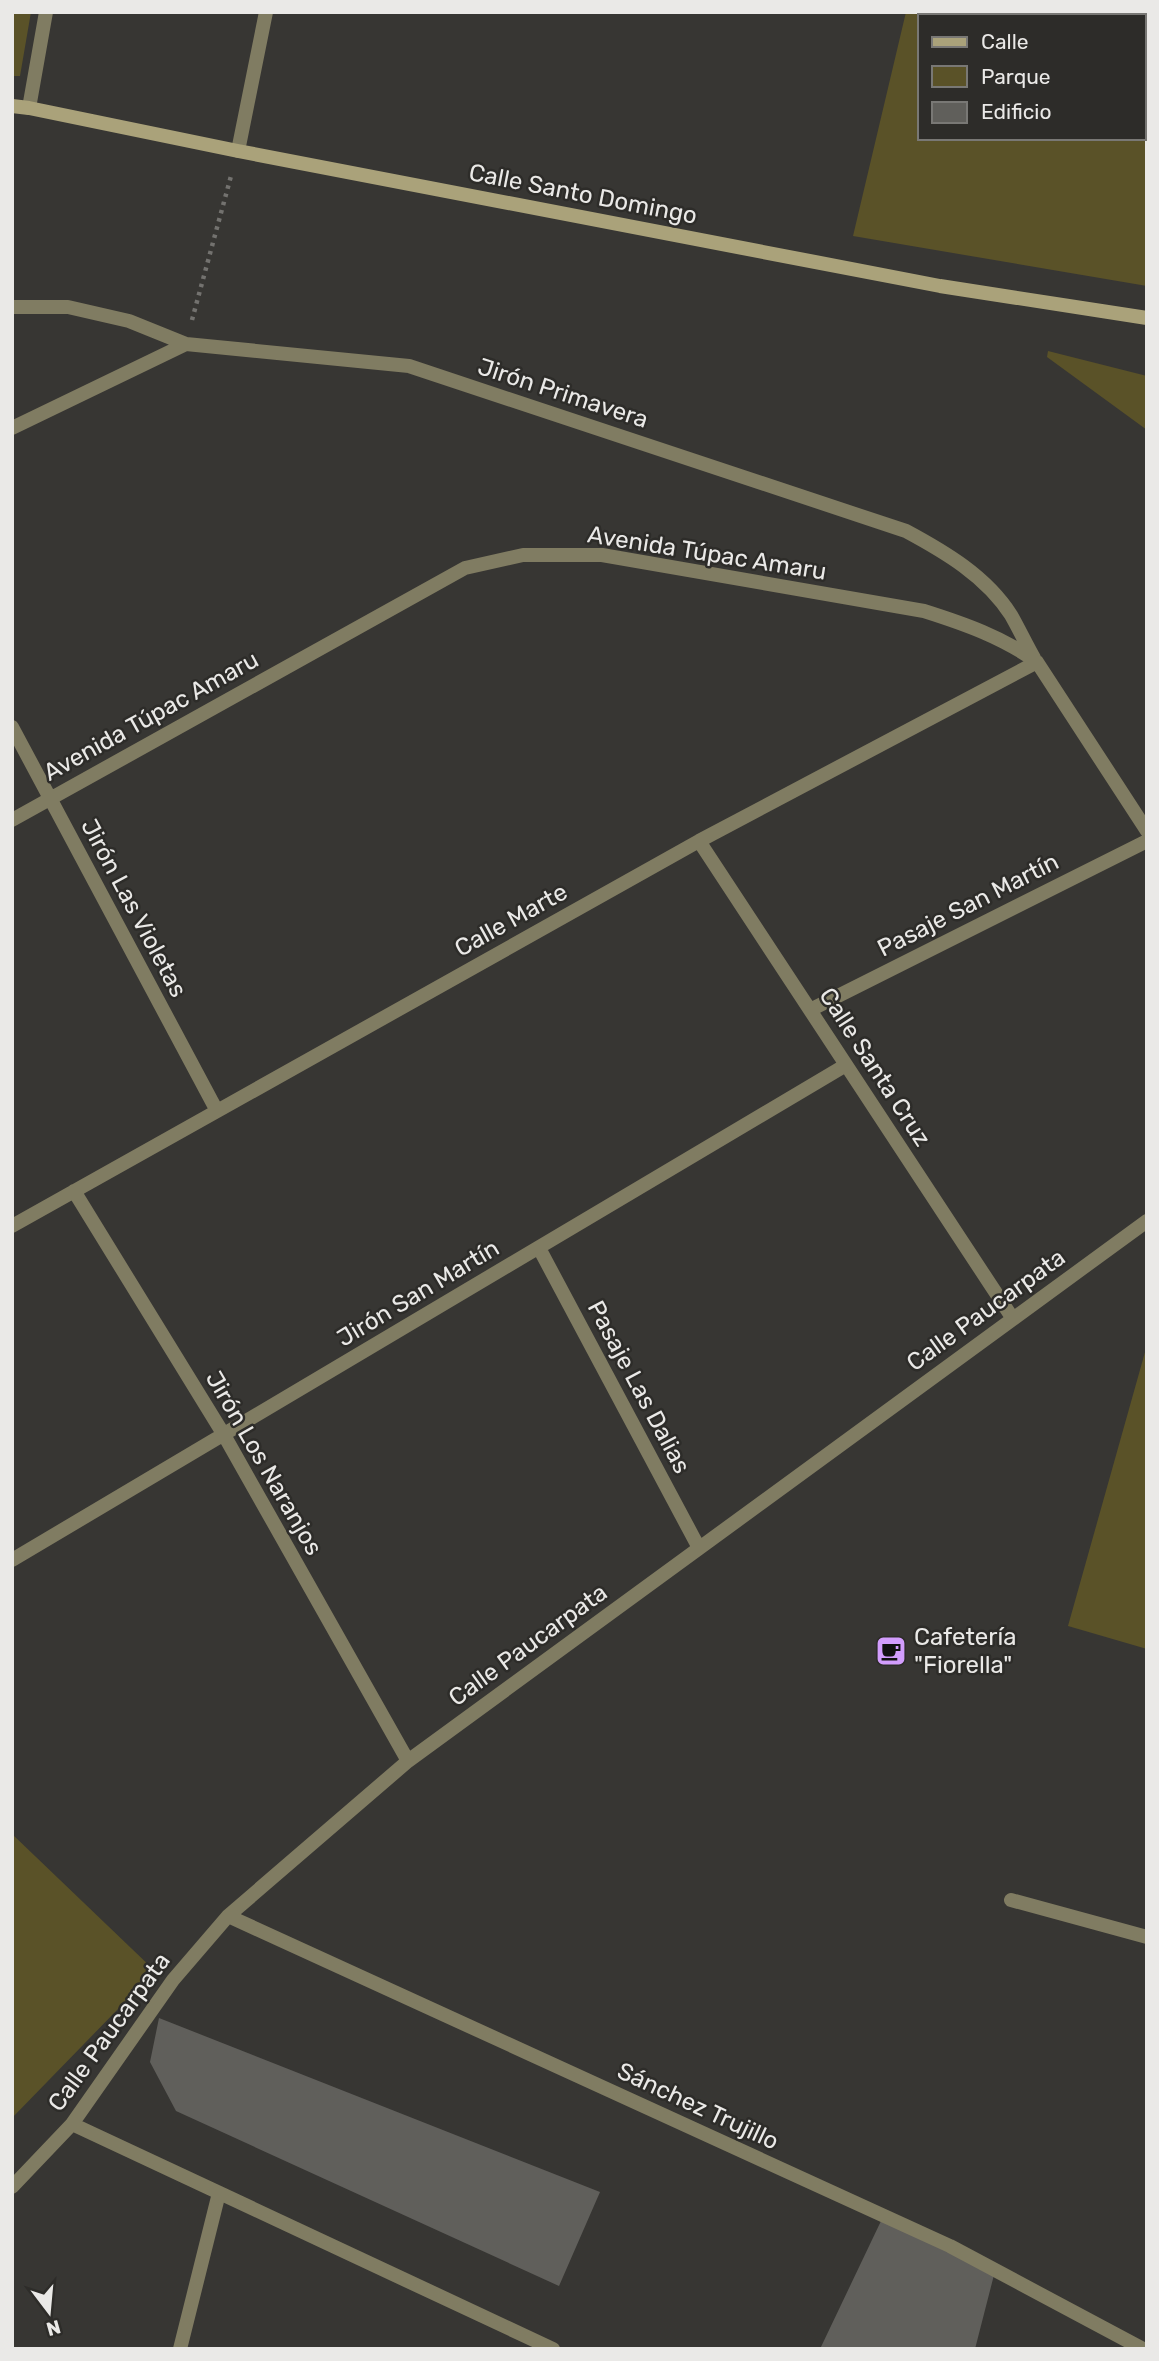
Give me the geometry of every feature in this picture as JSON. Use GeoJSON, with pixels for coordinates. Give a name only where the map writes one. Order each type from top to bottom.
{"type":"FeatureCollection","features":[{"type":"Feature","properties":{"kind":"street"},"geometry":{"type":"LineString","coordinates":[[29,108],[46,12]]}},
{"type":"Feature","properties":{"kind":"street"},"geometry":{"type":"LineString","coordinates":[[238,150],[266,12]]}},
{"type":"Feature","properties":{"kind":"street","name":"Calle Santo Domingo"},"geometry":{"type":"LineString","coordinates":[[12,107],[29,108],[940,286],[1147,318]]}},
{"type":"Feature","properties":{"kind":"street","name":"Jirón Primavera"},"geometry":{"type":"LineString","coordinates":[[12,307],[68,307],[129,321],[186,344],[409,366],[906,531],[947,552],[984,583],[1009,612],[1037,662]]}},
{"type":"Feature","properties":{"kind":"street"},"geometry":{"type":"LineString","coordinates":[[12,428],[186,344]]}},
{"type":"Feature","properties":{"kind":"street","name":"Avenida Túpac Amaru"},"geometry":{"type":"LineString","coordinates":[[12,820],[465,568],[523,555],[602,555],[924,611],[983,631],[1012,645],[1037,662],[1147,831]]}},
{"type":"Feature","properties":{"kind":"street","name":"Calle Marte"},"geometry":{"type":"LineString","coordinates":[[12,1226],[699,841],[1037,662]]}},
{"type":"Feature","properties":{"kind":"street","name":"Jirón Las Violetas"},"geometry":{"type":"LineString","coordinates":[[12,727],[217,1111]]}},
{"type":"Feature","properties":{"kind":"street","name":"Calle Santa Cruz"},"geometry":{"type":"LineString","coordinates":[[699,841],[1013,1318]]}},
{"type":"Feature","properties":{"kind":"street","name":"Pasaje San Martín"},"geometry":{"type":"LineString","coordinates":[[810,1010],[1147,841]]}},
{"type":"Feature","properties":{"kind":"street","name":"Jirón San Martín"},"geometry":{"type":"LineString","coordinates":[[12,1560],[846,1065]]}},
{"type":"Feature","properties":{"kind":"street","name":"Jirón Los Naranjos"},"geometry":{"type":"LineString","coordinates":[[74,1191],[224,1435],[408,1761]]}},
{"type":"Feature","properties":{"kind":"street","name":"Calle Paucarpata"},"geometry":{"type":"LineString","coordinates":[[12,2187],[72,2124],[173,1980],[228,1916],[408,1761],[1147,1220]]}},
{"type":"Feature","properties":{"kind":"street","name":"Pasaje Las Dalias"},"geometry":{"type":"LineString","coordinates":[[539,1248],[699,1548]]}},
{"type":"Feature","properties":{"kind":"street"},"geometry":{"type":"LineString","coordinates":[[1011,1900],[1147,1937]]}},
{"type":"Feature","properties":{"kind":"street","name":"Sánchez Trujillo"},"geometry":{"type":"LineString","coordinates":[[228,1916],[950,2246],[1143,2349]]}},
{"type":"Feature","properties":{"kind":"street"},"geometry":{"type":"LineString","coordinates":[[72,2124],[553,2349]]}},
{"type":"Feature","properties":{"kind":"street"},"geometry":{"type":"LineString","coordinates":[[180,2349],[219,2193]]}},
{"type":"Feature","properties":{"kind":"path"},"geometry":{"type":"LineString","coordinates":[[186,344],[238,150]]}},
{"type":"Feature","properties":{"kind":"green space"},"geometry":{"type":"Polygon","coordinates":[[[12,12],[31,12],[20,76],[12,76],[12,12]]]}},
{"type":"Feature","properties":{"kind":"green space"},"geometry":{"type":"Polygon","coordinates":[[[906,12],[1147,12],[1147,286],[853,236],[906,12]]]}},
{"type":"Feature","properties":{"kind":"green space"},"geometry":{"type":"Polygon","coordinates":[[[1048,351],[1147,376],[1147,430],[1047,357],[1048,351]]]}},
{"type":"Feature","properties":{"kind":"green space"},"geometry":{"type":"Polygon","coordinates":[[[1147,1345],[1147,1649],[1068,1626],[1147,1345]]]}},
{"type":"Feature","properties":{"kind":"green space"},"geometry":{"type":"Polygon","coordinates":[[[12,1834],[155,1971],[12,2118],[12,1834]]]}},
{"type":"Feature","properties":{"kind":"building"},"geometry":{"type":"Polygon","coordinates":[[[159,2018],[600,2192],[559,2286],[176,2111],[150,2062],[159,2018]]]}},
{"type":"Feature","properties":{"kind":"building"},"geometry":{"type":"Polygon","coordinates":[[[881,2221],[995,2271],[975,2349],[820,2349],[881,2221]]]}},
{"type":"Feature","properties":{"kind":"place","name":"Cafetería \"Fiorella\""},"geometry":{"type":"Point","coordinates":[891,1651]}}]}
